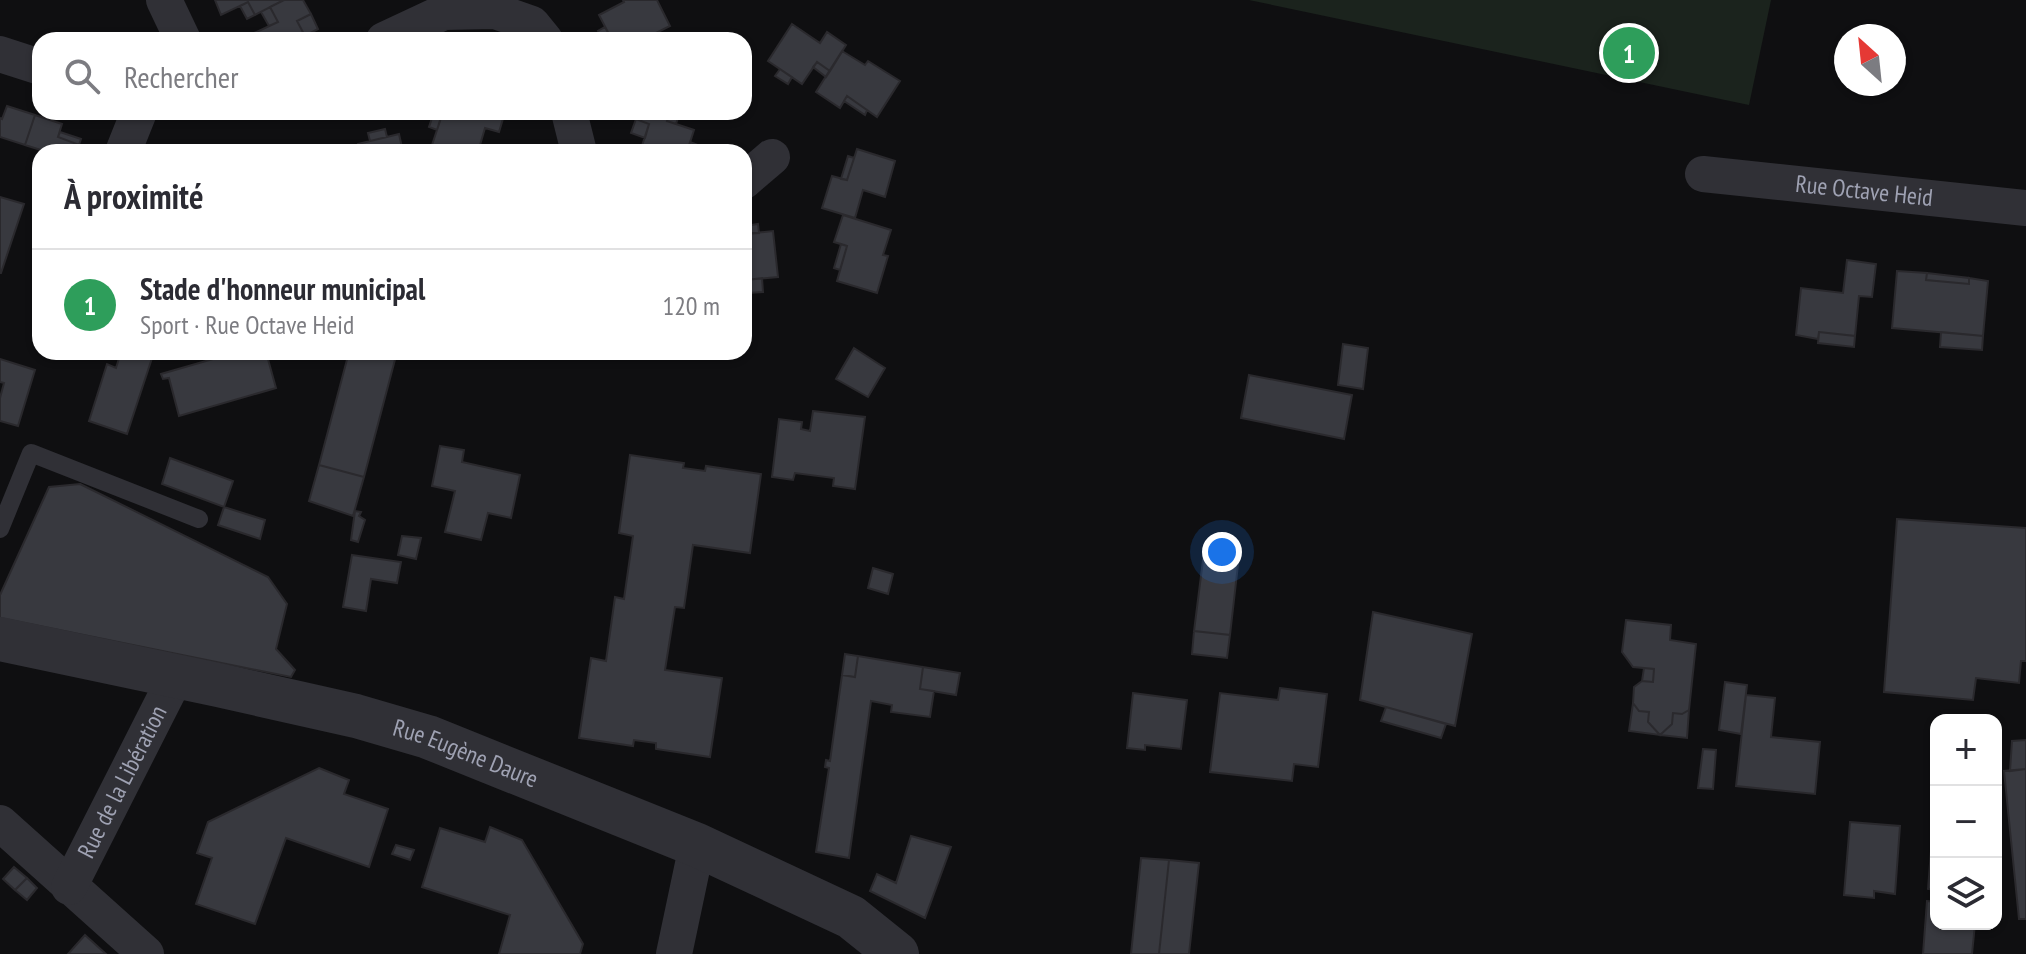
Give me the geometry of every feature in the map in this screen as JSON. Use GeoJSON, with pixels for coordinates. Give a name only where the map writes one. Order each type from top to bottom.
{"type":"FeatureCollection","features":[{"type":"Feature","properties":{"kind":"street"},"geometry":{"type":"LineString","coordinates":[[164,0],[179,32]]}},
{"type":"Feature","properties":{"kind":"street"},"geometry":{"type":"LineString","coordinates":[[401,32],[444,12],[495,11],[532,24],[538,32]]}},
{"type":"Feature","properties":{"kind":"street"},"geometry":{"type":"LineString","coordinates":[[0,54],[32,64]]}},
{"type":"Feature","properties":{"kind":"street"},"geometry":{"type":"LineString","coordinates":[[126,144],[136,120]]}},
{"type":"Feature","properties":{"kind":"street"},"geometry":{"type":"LineString","coordinates":[[571,120],[577,144]]}},
{"type":"Feature","properties":{"kind":"street"},"geometry":{"type":"LineString","coordinates":[[752,174],[772,157]]}},
{"type":"Feature","properties":{"kind":"street","name":"Rue Octave Heid"},"geometry":{"type":"LineString","coordinates":[[1703,174],[2026,208]]}},
{"type":"Feature","properties":{"kind":"street","name":"Rue Eugène Daure"},"geometry":{"type":"LineString","coordinates":[[0,639],[356,716],[428,737],[697,845],[851,917],[897,954]]}},
{"type":"Feature","properties":{"kind":"street","name":"Rue de la Libération"},"geometry":{"type":"LineString","coordinates":[[69,887],[176,676]]}},
{"type":"Feature","properties":{"kind":"street"},"geometry":{"type":"LineString","coordinates":[[0,823],[146,954]]}},
{"type":"Feature","properties":{"kind":"street"},"geometry":{"type":"LineString","coordinates":[[674,954],[697,845]]}},
{"type":"Feature","properties":{"kind":"lane"},"geometry":{"type":"LineString","coordinates":[[0,529],[31,453],[199,519]]}},
{"type":"Feature","properties":{"kind":"shaded area"},"geometry":{"type":"Polygon","coordinates":[[[1249,0],[1771,0],[1749,105],[1249,0]]]}},
{"type":"Feature","properties":{"kind":"building"},"geometry":{"type":"Polygon","coordinates":[[[215,0],[282,1],[255,15],[248,2],[221,15],[215,0]]]}},
{"type":"Feature","properties":{"kind":"building"},"geometry":{"type":"Polygon","coordinates":[[[284,0],[303,0],[311,14],[297,21],[303,32],[256,32],[278,22],[270,7],[284,0]]]}},
{"type":"Feature","properties":{"kind":"building"},"geometry":{"type":"Polygon","coordinates":[[[657,0],[670,26],[658,32],[608,32],[599,15],[624,2],[657,0]]]}},
{"type":"Feature","properties":{"kind":"building"},"geometry":{"type":"Polygon","coordinates":[[[248,2],[255,15],[247,19],[240,6],[248,2]]]}},
{"type":"Feature","properties":{"kind":"building"},"geometry":{"type":"Polygon","coordinates":[[[270,7],[278,22],[269,26],[261,12],[270,7]]]}},
{"type":"Feature","properties":{"kind":"building"},"geometry":{"type":"Polygon","coordinates":[[[311,14],[318,29],[303,32],[297,21],[311,14]]]}},
{"type":"Feature","properties":{"kind":"building"},"geometry":{"type":"Polygon","coordinates":[[[792,24],[820,43],[827,32],[846,45],[830,71],[817,62],[802,84],[768,61],[792,24]]]}},
{"type":"Feature","properties":{"kind":"building"},"geometry":{"type":"Polygon","coordinates":[[[842,51],[865,65],[868,61],[900,81],[877,117],[847,96],[840,108],[816,92],[842,51]]]}},
{"type":"Feature","properties":{"kind":"building"},"geometry":{"type":"Polygon","coordinates":[[[817,62],[830,71],[826,77],[813,67],[817,62]]]}},
{"type":"Feature","properties":{"kind":"building"},"geometry":{"type":"Polygon","coordinates":[[[780,69],[792,77],[788,84],[775,76],[780,69]]]}},
{"type":"Feature","properties":{"kind":"building"},"geometry":{"type":"Polygon","coordinates":[[[847,96],[867,110],[865,115],[844,101],[847,96]]]}},
{"type":"Feature","properties":{"kind":"building"},"geometry":{"type":"Polygon","coordinates":[[[7,106],[32,114],[33,120],[25,145],[0,137],[7,106]]]}},
{"type":"Feature","properties":{"kind":"building"},"geometry":{"type":"Polygon","coordinates":[[[33,120],[62,124],[58,137],[77,144],[32,144],[32,147],[25,145],[33,120]]]}},
{"type":"Feature","properties":{"kind":"building"},"geometry":{"type":"Polygon","coordinates":[[[431,120],[440,120],[437,130],[429,127],[431,120]]]}},
{"type":"Feature","properties":{"kind":"building"},"geometry":{"type":"Polygon","coordinates":[[[440,120],[503,120],[499,132],[485,128],[480,144],[432,144],[440,120]]]}},
{"type":"Feature","properties":{"kind":"building"},"geometry":{"type":"Polygon","coordinates":[[[636,120],[649,124],[645,138],[631,133],[636,120]]]}},
{"type":"Feature","properties":{"kind":"building"},"geometry":{"type":"Polygon","coordinates":[[[639,120],[667,120],[694,130],[690,144],[643,144],[649,124],[639,120]]]}},
{"type":"Feature","properties":{"kind":"building"},"geometry":{"type":"Polygon","coordinates":[[[385,129],[387,137],[370,141],[368,133],[385,129]]]}},
{"type":"Feature","properties":{"kind":"building"},"geometry":{"type":"Polygon","coordinates":[[[60,132],[81,139],[76,144],[58,137],[60,132]]]}},
{"type":"Feature","properties":{"kind":"building"},"geometry":{"type":"Polygon","coordinates":[[[399,134],[401,144],[358,144],[399,134]]]}},
{"type":"Feature","properties":{"kind":"building"},"geometry":{"type":"Polygon","coordinates":[[[857,149],[895,161],[885,197],[863,190],[855,218],[822,208],[832,176],[847,180],[857,149]]]}},
{"type":"Feature","properties":{"kind":"building"},"geometry":{"type":"Polygon","coordinates":[[[848,156],[854,158],[847,180],[841,179],[848,156]]]}},
{"type":"Feature","properties":{"kind":"building"},"geometry":{"type":"Polygon","coordinates":[[[0,197],[24,204],[1,273],[0,273],[0,197]]]}},
{"type":"Feature","properties":{"kind":"building"},"geometry":{"type":"Polygon","coordinates":[[[843,215],[891,230],[883,255],[888,256],[877,293],[837,281],[847,246],[834,242],[843,215]]]}},
{"type":"Feature","properties":{"kind":"building"},"geometry":{"type":"Polygon","coordinates":[[[758,224],[759,233],[752,233],[752,225],[758,224]]]}},
{"type":"Feature","properties":{"kind":"building"},"geometry":{"type":"Polygon","coordinates":[[[773,231],[778,277],[752,279],[752,233],[773,231]]]}},
{"type":"Feature","properties":{"kind":"building"},"geometry":{"type":"Polygon","coordinates":[[[841,244],[847,246],[840,270],[834,268],[841,244]]]}},
{"type":"Feature","properties":{"kind":"building"},"geometry":{"type":"Polygon","coordinates":[[[1847,260],[1876,264],[1872,297],[1859,296],[1855,336],[1819,332],[1818,339],[1796,335],[1801,288],[1843,293],[1847,260]]]}},
{"type":"Feature","properties":{"kind":"building"},"geometry":{"type":"Polygon","coordinates":[[[1897,271],[1927,273],[1926,280],[1969,284],[1969,278],[1988,281],[1983,336],[1892,328],[1897,271]]]}},
{"type":"Feature","properties":{"kind":"building"},"geometry":{"type":"Polygon","coordinates":[[[1927,273],[1969,278],[1969,284],[1926,280],[1927,273]]]}},
{"type":"Feature","properties":{"kind":"building"},"geometry":{"type":"Polygon","coordinates":[[[762,278],[763,292],[752,293],[752,279],[762,278]]]}},
{"type":"Feature","properties":{"kind":"building"},"geometry":{"type":"Polygon","coordinates":[[[1819,332],[1855,336],[1854,347],[1818,343],[1819,332]]]}},
{"type":"Feature","properties":{"kind":"building"},"geometry":{"type":"Polygon","coordinates":[[[1941,332],[1983,336],[1982,350],[1940,347],[1941,332]]]}},
{"type":"Feature","properties":{"kind":"building"},"geometry":{"type":"Polygon","coordinates":[[[1343,344],[1368,348],[1363,389],[1338,385],[1343,344]]]}},
{"type":"Feature","properties":{"kind":"building"},"geometry":{"type":"Polygon","coordinates":[[[854,348],[885,368],[868,397],[836,379],[854,348]]]}},
{"type":"Feature","properties":{"kind":"building"},"geometry":{"type":"Polygon","coordinates":[[[0,359],[35,370],[18,426],[0,421],[0,398],[4,383],[0,382],[0,359]]]}},
{"type":"Feature","properties":{"kind":"building"},"geometry":{"type":"Polygon","coordinates":[[[118,360],[151,360],[127,434],[89,421],[107,364],[116,368],[118,360]]]}},
{"type":"Feature","properties":{"kind":"building"},"geometry":{"type":"Polygon","coordinates":[[[209,360],[268,360],[276,388],[179,416],[169,378],[163,379],[161,374],[209,360]]]}},
{"type":"Feature","properties":{"kind":"building"},"geometry":{"type":"Polygon","coordinates":[[[347,360],[395,360],[364,477],[319,465],[347,360]]]}},
{"type":"Feature","properties":{"kind":"building"},"geometry":{"type":"Polygon","coordinates":[[[1249,375],[1352,395],[1344,439],[1241,418],[1249,375]]]}},
{"type":"Feature","properties":{"kind":"building"},"geometry":{"type":"Polygon","coordinates":[[[813,411],[865,417],[855,489],[833,486],[834,478],[795,473],[793,480],[772,477],[779,419],[802,422],[801,429],[810,431],[813,411]]]}},
{"type":"Feature","properties":{"kind":"building"},"geometry":{"type":"Polygon","coordinates":[[[440,446],[464,450],[462,462],[520,475],[511,518],[488,513],[481,540],[445,532],[455,491],[432,486],[440,446]]]}},
{"type":"Feature","properties":{"kind":"building"},"geometry":{"type":"Polygon","coordinates":[[[630,455],[684,463],[683,468],[705,471],[706,466],[761,474],[750,553],[693,545],[684,608],[675,607],[665,670],[722,678],[710,757],[656,749],[656,743],[634,740],[633,746],[579,738],[591,658],[606,661],[615,597],[624,599],[633,536],[619,533],[630,455]]]}},
{"type":"Feature","properties":{"kind":"building"},"geometry":{"type":"Polygon","coordinates":[[[170,458],[233,481],[224,507],[162,484],[170,458]]]}},
{"type":"Feature","properties":{"kind":"building"},"geometry":{"type":"Polygon","coordinates":[[[319,465],[364,477],[353,516],[309,501],[319,465]]]}},
{"type":"Feature","properties":{"kind":"building"},"geometry":{"type":"Polygon","coordinates":[[[80,484],[268,577],[287,604],[276,649],[295,670],[291,677],[0,618],[0,595],[49,487],[80,484]]]}},
{"type":"Feature","properties":{"kind":"building"},"geometry":{"type":"Polygon","coordinates":[[[224,507],[265,520],[260,539],[218,525],[224,507]]]}},
{"type":"Feature","properties":{"kind":"building"},"geometry":{"type":"Polygon","coordinates":[[[355,511],[361,512],[359,516],[365,520],[358,542],[351,540],[355,511]]]}},
{"type":"Feature","properties":{"kind":"building"},"geometry":{"type":"Polygon","coordinates":[[[1897,519],[2026,528],[2026,661],[2021,661],[2019,683],[1976,678],[1973,700],[1884,692],[1897,519]]]}},
{"type":"Feature","properties":{"kind":"building"},"geometry":{"type":"Polygon","coordinates":[[[402,536],[421,538],[416,559],[398,555],[402,536]]]}},
{"type":"Feature","properties":{"kind":"building"},"geometry":{"type":"Polygon","coordinates":[[[1204,552],[1239,556],[1230,635],[1194,631],[1204,552]]]}},
{"type":"Feature","properties":{"kind":"building"},"geometry":{"type":"Polygon","coordinates":[[[352,555],[401,562],[397,583],[371,579],[366,611],[343,607],[352,555]]]}},
{"type":"Feature","properties":{"kind":"building"},"geometry":{"type":"Polygon","coordinates":[[[873,568],[893,574],[888,594],[868,588],[873,568]]]}},
{"type":"Feature","properties":{"kind":"building"},"geometry":{"type":"Polygon","coordinates":[[[1373,612],[1472,634],[1455,726],[1360,700],[1373,612]]]}},
{"type":"Feature","properties":{"kind":"building"},"geometry":{"type":"Polygon","coordinates":[[[1626,620],[1671,625],[1670,640],[1696,644],[1689,710],[1682,714],[1673,713],[1672,724],[1660,735],[1648,722],[1649,712],[1639,711],[1633,703],[1634,687],[1642,681],[1653,682],[1654,669],[1633,667],[1622,652],[1626,620]]]}},
{"type":"Feature","properties":{"kind":"building"},"geometry":{"type":"Polygon","coordinates":[[[1194,631],[1230,635],[1227,658],[1192,654],[1194,631]]]}},
{"type":"Feature","properties":{"kind":"building"},"geometry":{"type":"Polygon","coordinates":[[[845,654],[858,656],[855,677],[842,675],[845,654]]]}},
{"type":"Feature","properties":{"kind":"building"},"geometry":{"type":"Polygon","coordinates":[[[858,656],[923,667],[920,689],[934,691],[930,717],[891,712],[892,705],[871,701],[849,858],[816,852],[829,768],[825,767],[826,760],[830,761],[842,675],[855,677],[858,656]]]}},
{"type":"Feature","properties":{"kind":"building"},"geometry":{"type":"Polygon","coordinates":[[[923,667],[960,673],[956,695],[920,689],[923,667]]]}},
{"type":"Feature","properties":{"kind":"building"},"geometry":{"type":"Polygon","coordinates":[[[1644,668],[1654,669],[1653,682],[1642,681],[1644,668]]]}},
{"type":"Feature","properties":{"kind":"building"},"geometry":{"type":"Polygon","coordinates":[[[1725,682],[1747,685],[1741,734],[1719,730],[1725,682]]]}},
{"type":"Feature","properties":{"kind":"building"},"geometry":{"type":"Polygon","coordinates":[[[1280,688],[1327,694],[1318,767],[1294,764],[1292,781],[1210,772],[1220,693],[1278,700],[1280,688]]]}},
{"type":"Feature","properties":{"kind":"building"},"geometry":{"type":"Polygon","coordinates":[[[1133,693],[1187,700],[1181,749],[1145,745],[1145,750],[1127,748],[1133,693]]]}},
{"type":"Feature","properties":{"kind":"building"},"geometry":{"type":"Polygon","coordinates":[[[1746,695],[1775,698],[1771,737],[1820,742],[1815,794],[1736,786],[1746,695]]]}},
{"type":"Feature","properties":{"kind":"building"},"geometry":{"type":"Polygon","coordinates":[[[1633,703],[1639,711],[1649,712],[1648,722],[1660,735],[1629,731],[1633,703]]]}},
{"type":"Feature","properties":{"kind":"building"},"geometry":{"type":"Polygon","coordinates":[[[1386,707],[1446,724],[1441,738],[1381,721],[1386,707]]]}},
{"type":"Feature","properties":{"kind":"building"},"geometry":{"type":"Polygon","coordinates":[[[1689,710],[1687,738],[1660,735],[1672,724],[1673,713],[1682,714],[1689,710]]]}},
{"type":"Feature","properties":{"kind":"building"},"geometry":{"type":"Polygon","coordinates":[[[2026,740],[2026,769],[2010,771],[2012,741],[2026,740]]]}},
{"type":"Feature","properties":{"kind":"building"},"geometry":{"type":"Polygon","coordinates":[[[1703,749],[1716,750],[1713,789],[1698,788],[1703,749]]]}},
{"type":"Feature","properties":{"kind":"building"},"geometry":{"type":"Polygon","coordinates":[[[319,768],[349,780],[344,794],[388,809],[369,867],[286,838],[255,924],[196,904],[212,858],[197,853],[208,822],[319,768]]]}},
{"type":"Feature","properties":{"kind":"building"},"geometry":{"type":"Polygon","coordinates":[[[2026,769],[2026,919],[2019,919],[2004,771],[2026,769]]]}},
{"type":"Feature","properties":{"kind":"building"},"geometry":{"type":"Polygon","coordinates":[[[1850,822],[1900,826],[1895,894],[1874,891],[1874,898],[1844,895],[1850,822]]]}},
{"type":"Feature","properties":{"kind":"building"},"geometry":{"type":"Polygon","coordinates":[[[490,827],[522,840],[583,944],[580,954],[499,954],[510,915],[422,887],[440,828],[485,842],[490,827]]]}},
{"type":"Feature","properties":{"kind":"building"},"geometry":{"type":"Polygon","coordinates":[[[911,836],[951,847],[925,918],[870,891],[877,874],[896,883],[911,836]]]}},
{"type":"Feature","properties":{"kind":"building"},"geometry":{"type":"Polygon","coordinates":[[[396,845],[414,850],[410,860],[392,854],[396,845]]]}},
{"type":"Feature","properties":{"kind":"building"},"geometry":{"type":"Polygon","coordinates":[[[1141,858],[1169,860],[1159,954],[1131,954],[1141,858]]]}},
{"type":"Feature","properties":{"kind":"building"},"geometry":{"type":"Polygon","coordinates":[[[1169,860],[1199,863],[1189,954],[1159,954],[1169,860]]]}},
{"type":"Feature","properties":{"kind":"building"},"geometry":{"type":"Polygon","coordinates":[[[14,867],[27,878],[15,890],[3,879],[14,867]]]}},
{"type":"Feature","properties":{"kind":"building"},"geometry":{"type":"Polygon","coordinates":[[[27,878],[37,888],[27,900],[15,890],[27,878]]]}},
{"type":"Feature","properties":{"kind":"building"},"geometry":{"type":"Polygon","coordinates":[[[1927,901],[1930,901],[1930,930],[1974,930],[1972,954],[1923,954],[1927,901]]]}},
{"type":"Feature","properties":{"kind":"building"},"geometry":{"type":"Polygon","coordinates":[[[85,935],[106,954],[68,954],[85,935]]]}},
{"type":"Feature","properties":{"kind":"place","name":"Stade d'honneur municipal"},"geometry":{"type":"Point","coordinates":[1629,53]}}]}
